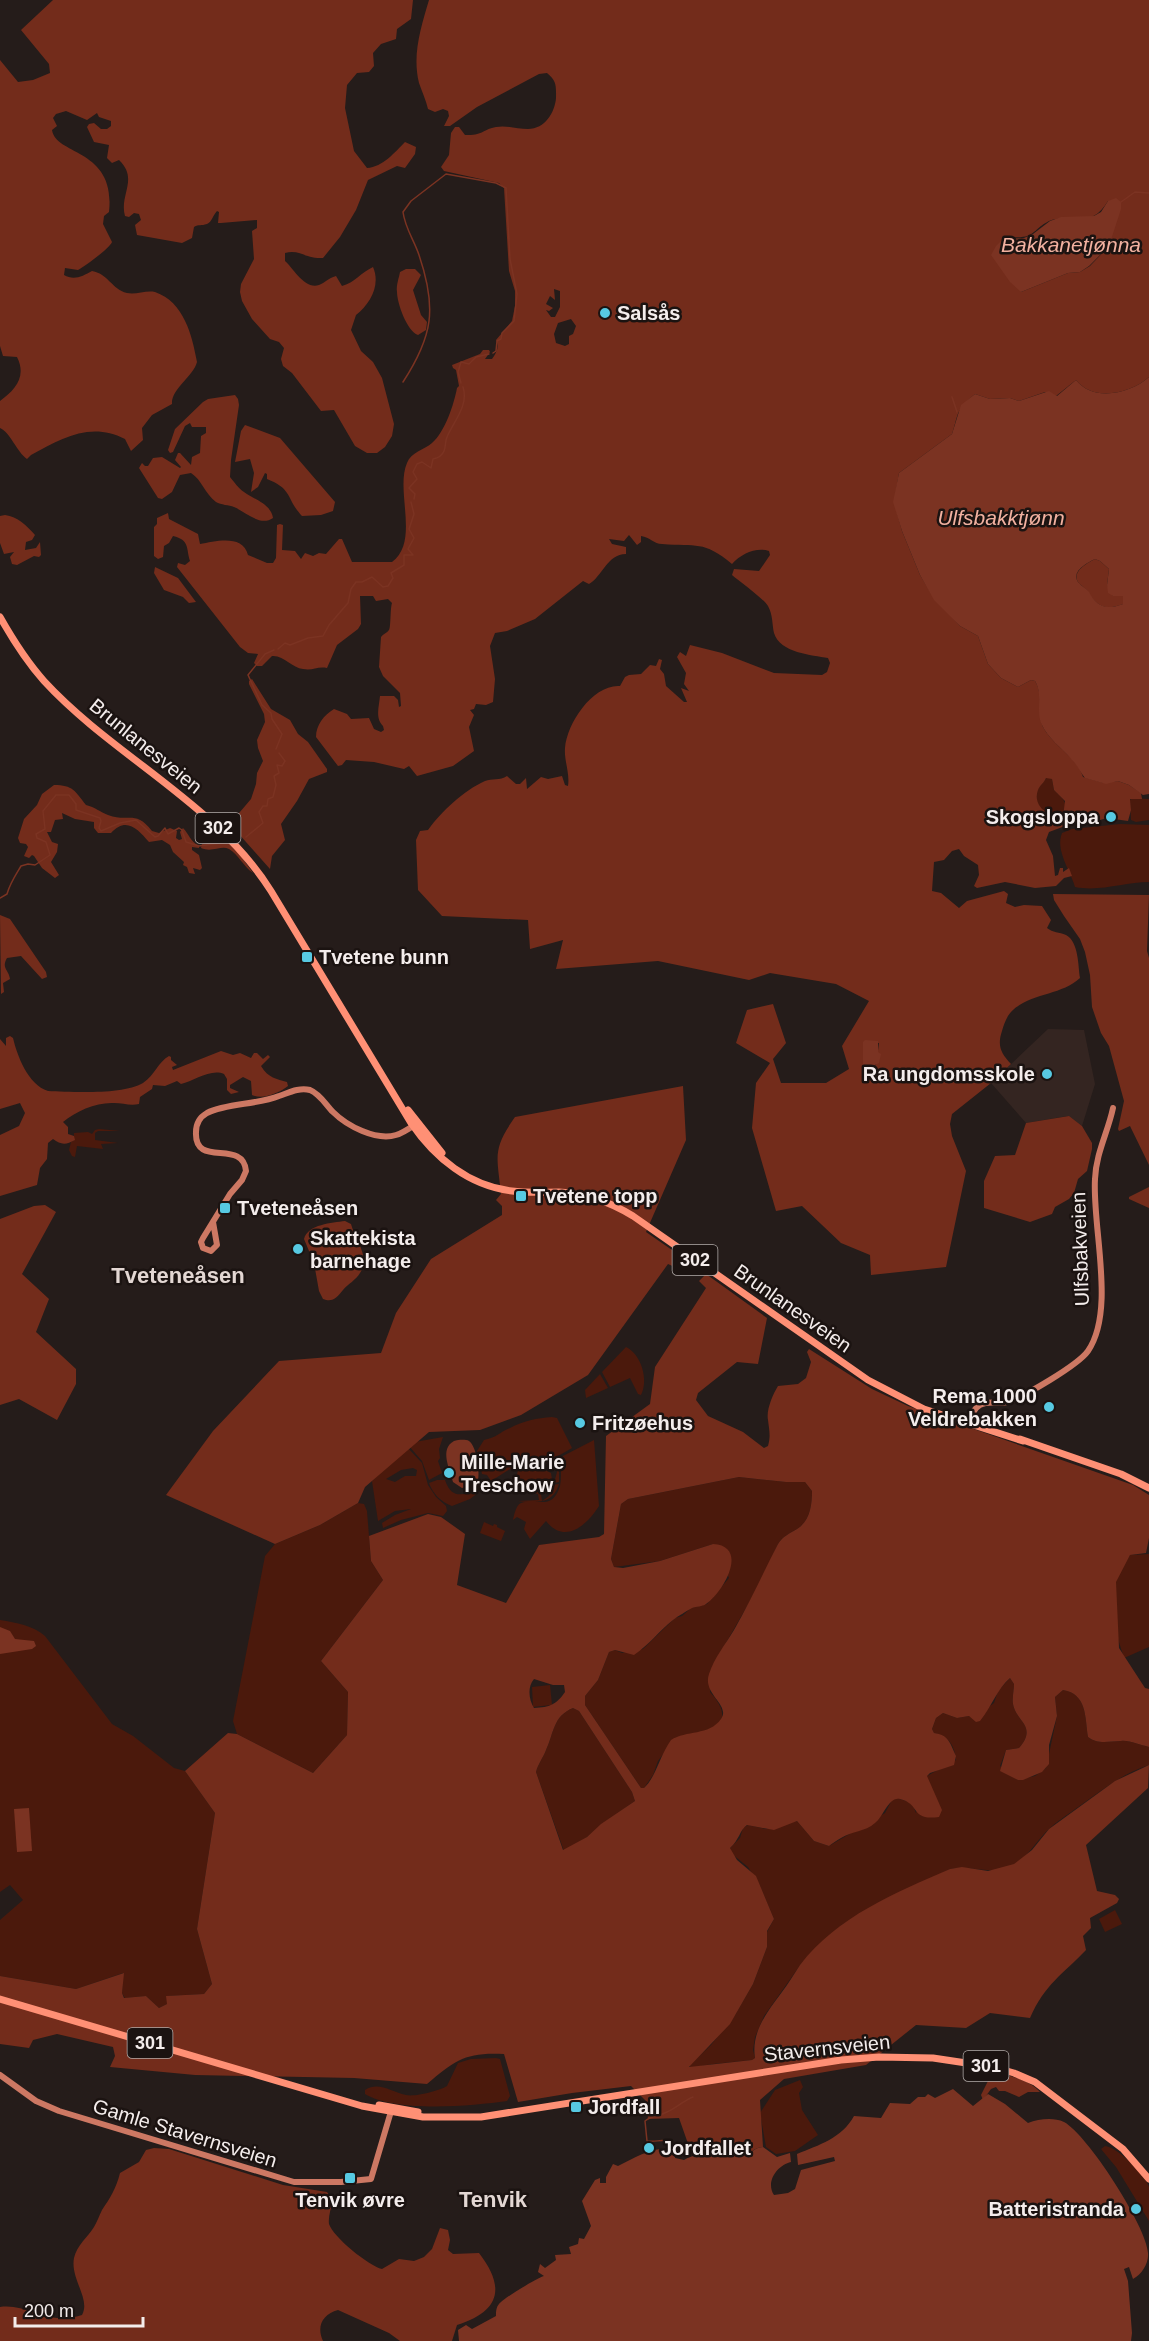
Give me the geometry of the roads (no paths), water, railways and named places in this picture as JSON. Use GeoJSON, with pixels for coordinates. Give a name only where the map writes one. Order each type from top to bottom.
{"type":"FeatureCollection","features":[{"type":"Feature","properties":{"kind":"main road","name":"Brunlanesveien"},"geometry":{"type":"LineString","coordinates":[[0,617],[26,659],[56,693],[215,824],[245,854],[271,891],[415,1124],[438,1149],[473,1179],[512,1191],[579,1194],[622,1209],[845,1365],[896,1394],[969,1422],[1121,1474],[1149,1488]]}},
{"type":"Feature","properties":{"kind":"main road","name":"Stavernsveien"},"geometry":{"type":"LineString","coordinates":[[0,2001],[275,2079],[391,2110],[436,2118],[481,2117],[858,2058],[920,2058],[978,2064],[1014,2073],[1042,2086],[1123,2150],[1149,2179]]}},
{"type":"Feature","properties":{"kind":"street"},"geometry":{"type":"LineString","coordinates":[[213,1222],[246,1171],[243,1160],[236,1155],[211,1153],[200,1146],[196,1138],[196,1129],[199,1120],[208,1113],[268,1100],[302,1089],[318,1095],[344,1122],[370,1132],[393,1136],[415,1124]]}},
{"type":"Feature","properties":{"kind":"street","name":"Ulfsbakveien"},"geometry":{"type":"LineString","coordinates":[[969,1422],[975,1409],[983,1403],[1010,1401],[1077,1363],[1087,1353],[1094,1339],[1101,1296],[1095,1179],[1099,1150],[1113,1108]]}},
{"type":"Feature","properties":{"kind":"street","name":"Gamle Stavernsveien"},"geometry":{"type":"LineString","coordinates":[[0,2075],[36,2101],[59,2111],[294,2182],[371,2179],[391,2110]]}},
{"type":"Feature","properties":{"kind":"water","name":"Bakkanetjønna"},"geometry":{"type":"Polygon","coordinates":[[[1116,198],[1121,202],[1121,209],[1109,246],[1080,272],[1068,273],[1021,292],[1010,282],[991,255],[1003,239],[1024,238],[1050,221],[1061,217],[1094,216],[1101,212],[1108,201],[1116,198]]]}},
{"type":"Feature","properties":{"kind":"water","name":"Ulfsbakktjønn"},"geometry":{"type":"Polygon","coordinates":[[[1149,377],[1149,794],[1143,795],[1129,785],[1118,781],[1106,784],[1085,778],[1074,762],[1044,729],[1039,712],[1039,691],[1035,681],[1031,680],[1018,687],[1001,678],[988,664],[978,636],[960,626],[934,600],[920,575],[893,502],[899,473],[952,434],[961,405],[975,394],[990,399],[1010,398],[1019,401],[1049,391],[1057,396],[1076,380],[1083,387],[1102,393],[1122,391],[1149,377]],[[1095,559],[1081,568],[1076,578],[1078,582],[1102,606],[1111,607],[1123,604],[1123,596],[1113,596],[1108,593],[1109,569],[1095,559]]]}},
{"type":"Feature","properties":{"kind":"water"},"geometry":{"type":"Polygon","coordinates":[[[865,1040],[878,1041],[878,1052],[881,1054],[879,1063],[867,1069],[863,1066],[863,1042],[865,1040]]]}},
{"type":"Feature","properties":{"kind":"water"},"geometry":{"type":"Polygon","coordinates":[[[466,1440],[472,1444],[478,1461],[477,1484],[462,1488],[453,1482],[446,1454],[454,1441],[466,1440]]]}},
{"type":"Feature","properties":{"kind":"water"},"geometry":{"type":"Polygon","coordinates":[[[0,1627],[10,1631],[15,1639],[34,1641],[36,1646],[32,1649],[0,1654],[0,1627]]]}},
{"type":"Feature","properties":{"kind":"water"},"geometry":{"type":"Polygon","coordinates":[[[29,1808],[32,1851],[17,1852],[14,1809],[29,1808]]]}},
{"type":"Feature","properties":{"kind":"water"},"geometry":{"type":"Polygon","coordinates":[[[953,2089],[973,2106],[988,2094],[1005,2104],[1028,2123],[1046,2119],[1064,2122],[1087,2144],[1100,2162],[1138,2223],[1148,2253],[1142,2271],[1133,2279],[1129,2267],[1124,2269],[1128,2281],[1131,2341],[459,2341],[458,2330],[466,2325],[472,2329],[496,2316],[497,2307],[501,2302],[544,2276],[538,2272],[540,2264],[545,2268],[556,2260],[555,2255],[571,2254],[569,2247],[578,2244],[579,2238],[584,2239],[591,2226],[582,2201],[595,2180],[600,2178],[600,2183],[606,2183],[606,2177],[613,2164],[618,2166],[645,2153],[667,2148],[675,2149],[675,2158],[684,2160],[699,2155],[739,2157],[763,2147],[777,2157],[790,2153],[791,2162],[782,2166],[774,2174],[771,2184],[774,2195],[788,2193],[795,2189],[801,2170],[835,2161],[834,2157],[798,2165],[797,2154],[822,2144],[836,2135],[849,2124],[854,2116],[881,2118],[890,2103],[910,2104],[918,2097],[925,2097],[928,2094],[935,2098],[953,2089]]]}},
{"type":"Feature","properties":{"kind":"waterway"},"geometry":{"type":"LineString","coordinates":[[403,382],[426,336],[430,306],[425,274],[403,212],[411,201],[446,174],[496,183],[506,188],[510,259],[517,294],[514,321],[502,333],[501,339],[497,341],[496,351],[493,353]]}},
{"type":"Feature","properties":{"kind":"waterway"},"geometry":{"type":"LineString","coordinates":[[1121,202],[1135,192],[1149,193]]}},
{"type":"Feature","properties":{"kind":"waterway"},"geometry":{"type":"LineString","coordinates":[[461,383],[458,372],[461,362],[469,364],[476,357],[489,354]]}},
{"type":"Feature","properties":{"kind":"waterway"},"geometry":{"type":"LineString","coordinates":[[414,499],[415,494],[409,488],[417,479],[413,472],[417,464],[422,462],[431,468],[433,459],[443,453],[447,437],[462,407],[463,387]]}},
{"type":"Feature","properties":{"kind":"waterway"},"geometry":{"type":"LineString","coordinates":[[952,397],[957,412]]}},
{"type":"Feature","properties":{"kind":"waterway"},"geometry":{"type":"LineString","coordinates":[[278,649],[285,643],[290,645],[308,638],[323,636],[329,625],[348,603],[351,589],[356,582],[372,577],[383,587],[388,586],[393,578],[391,573],[404,565],[404,555],[413,555],[408,549],[414,538],[409,529],[414,514],[411,502]]}},
{"type":"Feature","properties":{"kind":"waterway"},"geometry":{"type":"LineString","coordinates":[[274,650],[265,654],[248,675],[262,705],[271,713],[272,719],[282,734],[276,749]]}},
{"type":"Feature","properties":{"kind":"waterway"},"geometry":{"type":"LineString","coordinates":[[246,837],[263,823],[259,812],[263,806],[267,806],[268,799],[273,797],[276,785],[274,776],[279,773],[277,765],[282,766],[285,761],[279,753]]}},
{"type":"Feature","properties":{"kind":"waterway"},"geometry":{"type":"LineString","coordinates":[[0,898],[7,894],[21,866],[35,865],[50,855],[46,842],[37,838],[36,834],[45,829],[43,811],[56,795],[69,795],[76,804],[76,810],[100,818],[101,831],[120,823],[136,820],[155,837],[165,828],[168,834],[179,828],[186,842],[199,846],[220,843]]}},
{"type":"Feature","properties":{"kind":"waterway"},"geometry":{"type":"LineString","coordinates":[[675,2149],[665,2141],[647,2141],[645,2121],[693,2097]]}},
{"type":"Feature","properties":{"kind":"place","name":"Salsås"},"geometry":{"type":"Point","coordinates":[605,313]}},
{"type":"Feature","properties":{"kind":"place","name":"Skogsloppa"},"geometry":{"type":"Point","coordinates":[1111,817]}},
{"type":"Feature","properties":{"kind":"place","name":"Tvetene bunn"},"geometry":{"type":"Point","coordinates":[307,957]}},
{"type":"Feature","properties":{"kind":"place","name":"Ra ungdomsskole"},"geometry":{"type":"Point","coordinates":[1047,1074]}},
{"type":"Feature","properties":{"kind":"place","name":"Tvetene topp"},"geometry":{"type":"Point","coordinates":[521,1196]}},
{"type":"Feature","properties":{"kind":"place","name":"Tveteneåsen"},"geometry":{"type":"Point","coordinates":[225,1208]}},
{"type":"Feature","properties":{"kind":"place","name":"Skattekista barnehage"},"geometry":{"type":"Point","coordinates":[298,1249]}},
{"type":"Feature","properties":{"kind":"place","name":"Rema 1000 Veldrebakken"},"geometry":{"type":"Point","coordinates":[1049,1407]}},
{"type":"Feature","properties":{"kind":"place","name":"Fritzøehus"},"geometry":{"type":"Point","coordinates":[580,1423]}},
{"type":"Feature","properties":{"kind":"place","name":"Mille-Marie Treschow"},"geometry":{"type":"Point","coordinates":[449,1473]}},
{"type":"Feature","properties":{"kind":"place","name":"Jordfall"},"geometry":{"type":"Point","coordinates":[576,2107]}},
{"type":"Feature","properties":{"kind":"place","name":"Jordfallet"},"geometry":{"type":"Point","coordinates":[649,2148]}},
{"type":"Feature","properties":{"kind":"place","name":"Tenvik øvre"},"geometry":{"type":"Point","coordinates":[350,2178]}},
{"type":"Feature","properties":{"kind":"place","name":"Batteristranda"},"geometry":{"type":"Point","coordinates":[1136,2209]}},
{"type":"Feature","properties":{"kind":"district","name":"Tveteneåsen"},"geometry":{"type":"Point","coordinates":[178,1275]}},
{"type":"Feature","properties":{"kind":"district","name":"Tenvik"},"geometry":{"type":"Point","coordinates":[493,2199]}}]}
